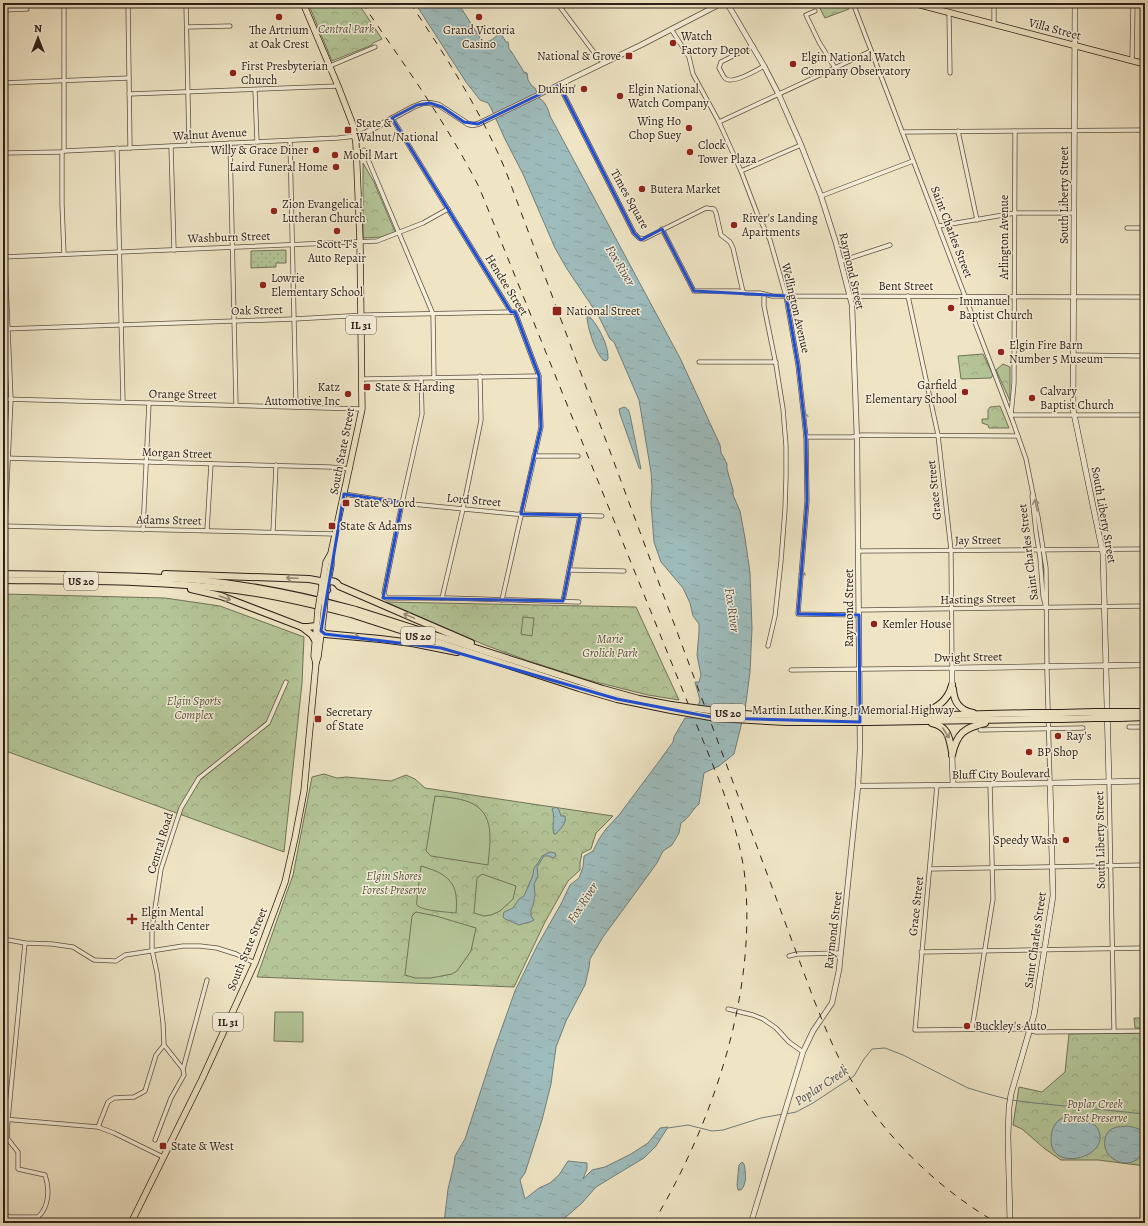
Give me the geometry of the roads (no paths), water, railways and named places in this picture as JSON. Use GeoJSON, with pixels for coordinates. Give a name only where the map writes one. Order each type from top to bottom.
{"type":"FeatureCollection","features":[{"type":"Feature","properties":{"kind":"highway","name":"Martin Luther King Jr Memorial Highway"},"geometry":{"type":"LineString","coordinates":[[3,574],[155,577],[198,580],[272,590],[356,610],[603,689],[671,708]]}},
{"type":"Feature","properties":{"kind":"highway"},"geometry":{"type":"LineString","coordinates":[[82,576],[179,574],[309,579],[325,582],[332,581],[337,583],[339,586],[506,658]]}},
{"type":"Feature","properties":{"kind":"highway","name":"Martin Luther King Jr Memorial Highway"},"geometry":{"type":"LineString","coordinates":[[3,580],[160,584],[236,590],[313,604],[351,614],[602,695],[671,708],[731,713],[786,720],[851,720],[904,716],[979,715],[1120,715],[1145,717]]}},
{"type":"Feature","properties":{"kind":"highway"},"geometry":{"type":"LineString","coordinates":[[325,582],[326,590]]}},
{"type":"Feature","properties":{"kind":"highway"},"geometry":{"type":"LineString","coordinates":[[160,584],[193,589],[221,596],[302,627],[308,628],[316,626],[325,634],[380,639],[441,648],[511,666]]}},
{"type":"Feature","properties":{"kind":"highway"},"geometry":{"type":"LineString","coordinates":[[302,627],[312,635],[315,640]]}},
{"type":"Feature","properties":{"kind":"highway"},"geometry":{"type":"LineString","coordinates":[[952,685],[958,705],[970,713],[979,715]]}},
{"type":"Feature","properties":{"kind":"highway"},"geometry":{"type":"LineString","coordinates":[[904,716],[923,712],[937,706],[944,701],[950,693],[952,685]]}},
{"type":"Feature","properties":{"kind":"highway","name":"Martin Luther King Jr Memorial Highway"},"geometry":{"type":"LineString","coordinates":[[1120,715],[1145,712]]}},
{"type":"Feature","properties":{"kind":"highway","name":"Martin Luther King Jr Memorial Highway"},"geometry":{"type":"LineString","coordinates":[[870,719],[926,721],[1001,720],[1034,716]]}},
{"type":"Feature","properties":{"kind":"highway"},"geometry":{"type":"LineString","coordinates":[[952,755],[955,743],[960,735],[976,725],[1001,720]]}},
{"type":"Feature","properties":{"kind":"highway"},"geometry":{"type":"LineString","coordinates":[[926,721],[938,724],[944,728],[950,740],[952,755]]}},
{"type":"Feature","properties":{"kind":"main road","name":"South State Street"},"geometry":{"type":"LineString","coordinates":[[303,3],[338,86],[356,136],[360,241],[362,409],[336,534],[331,553],[326,562],[323,598],[316,626],[314,656],[316,663]]}},
{"type":"Feature","properties":{"kind":"main road","name":"Villa Street"},"geometry":{"type":"LineString","coordinates":[[913,3],[1145,64]]}},
{"type":"Feature","properties":{"kind":"main road","name":"South Liberty Street"},"geometry":{"type":"LineString","coordinates":[[1074,3],[1074,414],[1102,549],[1109,782]]}},
{"type":"Feature","properties":{"kind":"main road","name":"South State Street"},"geometry":{"type":"LineString","coordinates":[[323,598],[326,590]]}},
{"type":"Feature","properties":{"kind":"main road","name":"South State Street"},"geometry":{"type":"LineString","coordinates":[[131,1222],[202,1078],[255,963],[285,882],[295,838],[307,769],[316,663],[321,631],[321,610]]}},
{"type":"Feature","properties":{"kind":"main road","name":"Dwight Street"},"geometry":{"type":"LineString","coordinates":[[952,668],[1145,665]]}},
{"type":"Feature","properties":{"kind":"main road","name":"Grace Street"},"geometry":{"type":"LineString","coordinates":[[952,668],[952,685]]}},
{"type":"Feature","properties":{"kind":"main road"},"geometry":{"type":"LineString","coordinates":[[952,755],[953,785]]}},
{"type":"Feature","properties":{"kind":"main road","name":"Bluff City Boulevard"},"geometry":{"type":"LineString","coordinates":[[953,785],[1145,781]]}},
{"type":"Feature","properties":{"kind":"main road","name":"Saint Charles Street"},"geometry":{"type":"LineString","coordinates":[[1010,1223],[1008,1136],[1009,1108],[1011,1094],[1034,1015],[1053,896],[1050,783]]}},
{"type":"Feature","properties":{"kind":"street"},"geometry":{"type":"LineString","coordinates":[[64,3],[62,204],[64,254]]}},
{"type":"Feature","properties":{"kind":"street"},"geometry":{"type":"LineString","coordinates":[[128,3],[130,148]]}},
{"type":"Feature","properties":{"kind":"street"},"geometry":{"type":"LineString","coordinates":[[186,3],[189,145]]}},
{"type":"Feature","properties":{"kind":"street"},"geometry":{"type":"LineString","coordinates":[[557,3],[599,59],[600,65]]}},
{"type":"Feature","properties":{"kind":"street"},"geometry":{"type":"LineString","coordinates":[[356,136],[365,133],[413,107],[427,103],[439,105],[468,124],[478,124],[641,45],[722,3]]}},
{"type":"Feature","properties":{"kind":"street","name":"Raymond Street"},"geometry":{"type":"LineString","coordinates":[[726,3],[753,46],[779,95],[821,196],[841,261],[850,296],[857,435],[860,749],[858,786],[841,953],[832,1003],[813,1031],[803,1052],[751,1223]]}},
{"type":"Feature","properties":{"kind":"street","name":"Saint Charles Street"},"geometry":{"type":"LineString","coordinates":[[853,3],[966,296],[1026,459],[1033,494],[1035,524],[1041,550],[1043,596],[1046,608],[1050,783]]}},
{"type":"Feature","properties":{"kind":"street"},"geometry":{"type":"LineString","coordinates":[[994,3],[994,24]]}},
{"type":"Feature","properties":{"kind":"street"},"geometry":{"type":"LineString","coordinates":[[1132,61],[1133,3]]}},
{"type":"Feature","properties":{"kind":"street"},"geometry":{"type":"LineString","coordinates":[[3,10],[27,9]]}},
{"type":"Feature","properties":{"kind":"street"},"geometry":{"type":"LineString","coordinates":[[815,11],[806,16],[835,68]]}},
{"type":"Feature","properties":{"kind":"street"},"geometry":{"type":"LineString","coordinates":[[949,13],[950,73]]}},
{"type":"Feature","properties":{"kind":"street"},"geometry":{"type":"LineString","coordinates":[[187,27],[230,26]]}},
{"type":"Feature","properties":{"kind":"street","name":"Wellington Avenue"},"geometry":{"type":"LineString","coordinates":[[671,29],[689,58],[693,74],[719,122],[741,171],[757,213],[770,240],[786,296],[798,365],[806,437],[807,501],[798,614]]}},
{"type":"Feature","properties":{"kind":"street"},"geometry":{"type":"LineString","coordinates":[[753,46],[721,62],[719,68],[724,77],[728,80],[736,79],[764,66]]}},
{"type":"Feature","properties":{"kind":"street"},"geometry":{"type":"LineString","coordinates":[[330,66],[375,47]]}},
{"type":"Feature","properties":{"kind":"street"},"geometry":{"type":"LineString","coordinates":[[719,122],[871,51]]}},
{"type":"Feature","properties":{"kind":"street"},"geometry":{"type":"LineString","coordinates":[[599,59],[606,62]]}},
{"type":"Feature","properties":{"kind":"street"},"geometry":{"type":"LineString","coordinates":[[3,83],[129,78]]}},
{"type":"Feature","properties":{"kind":"street","name":"Times Square"},"geometry":{"type":"LineString","coordinates":[[559,85],[634,233],[639,238],[644,238],[662,229],[694,291],[743,292]]}},
{"type":"Feature","properties":{"kind":"street"},"geometry":{"type":"LineString","coordinates":[[129,94],[338,86]]}},
{"type":"Feature","properties":{"kind":"street"},"geometry":{"type":"LineString","coordinates":[[255,90],[257,142]]}},
{"type":"Feature","properties":{"kind":"street","name":"Hendee Street"},"geometry":{"type":"LineString","coordinates":[[392,118],[511,312],[515,312],[539,376],[541,427],[502,600]]}},
{"type":"Feature","properties":{"kind":"street"},"geometry":{"type":"LineString","coordinates":[[902,132],[1145,130]]}},
{"type":"Feature","properties":{"kind":"street"},"geometry":{"type":"LineString","coordinates":[[958,131],[977,220]]}},
{"type":"Feature","properties":{"kind":"street","name":"Arlington Avenue"},"geometry":{"type":"LineString","coordinates":[[1011,415],[1014,384],[1015,131]]}},
{"type":"Feature","properties":{"kind":"street","name":"Walnut Avenue"},"geometry":{"type":"LineString","coordinates":[[3,153],[63,152],[118,148],[347,138],[356,136]]}},
{"type":"Feature","properties":{"kind":"street"},"geometry":{"type":"LineString","coordinates":[[290,140],[296,407]]}},
{"type":"Feature","properties":{"kind":"street"},"geometry":{"type":"LineString","coordinates":[[230,143],[236,405]]}},
{"type":"Feature","properties":{"kind":"street"},"geometry":{"type":"LineString","coordinates":[[741,171],[801,145]]}},
{"type":"Feature","properties":{"kind":"street"},"geometry":{"type":"LineString","coordinates":[[171,146],[174,250]]}},
{"type":"Feature","properties":{"kind":"street"},"geometry":{"type":"LineString","coordinates":[[118,148],[123,402]]}},
{"type":"Feature","properties":{"kind":"street"},"geometry":{"type":"LineString","coordinates":[[364,150],[433,314],[434,378]]}},
{"type":"Feature","properties":{"kind":"street"},"geometry":{"type":"LineString","coordinates":[[821,196],[913,161]]}},
{"type":"Feature","properties":{"kind":"street"},"geometry":{"type":"LineString","coordinates":[[662,229],[706,208],[714,209],[721,235],[730,242],[733,248],[743,292]]}},
{"type":"Feature","properties":{"kind":"street","name":"Washburn Street"},"geometry":{"type":"LineString","coordinates":[[4,257],[377,241],[423,224],[448,209]]}},
{"type":"Feature","properties":{"kind":"street"},"geometry":{"type":"LineString","coordinates":[[939,226],[1014,213],[1074,213]]}},
{"type":"Feature","properties":{"kind":"street"},"geometry":{"type":"LineString","coordinates":[[3,214],[11,399],[4,526]]}},
{"type":"Feature","properties":{"kind":"street"},"geometry":{"type":"LineString","coordinates":[[1127,228],[1145,228]]}},
{"type":"Feature","properties":{"kind":"street"},"geometry":{"type":"LineString","coordinates":[[841,261],[890,245]]}},
{"type":"Feature","properties":{"kind":"street","name":"Bent Street"},"geometry":{"type":"LineString","coordinates":[[743,292],[772,296],[1145,297]]}},
{"type":"Feature","properties":{"kind":"street"},"geometry":{"type":"LineString","coordinates":[[764,294],[764,306],[776,362],[786,448],[786,496],[782,561],[775,616],[768,646]]}},
{"type":"Feature","properties":{"kind":"street","name":"Grace Street"},"geometry":{"type":"LineString","coordinates":[[908,296],[938,435],[951,550],[952,668]]}},
{"type":"Feature","properties":{"kind":"street","name":"Oak Street"},"geometry":{"type":"LineString","coordinates":[[3,329],[294,319],[361,315],[511,312]]}},
{"type":"Feature","properties":{"kind":"street"},"geometry":{"type":"LineString","coordinates":[[1073,356],[1145,356]]}},
{"type":"Feature","properties":{"kind":"street"},"geometry":{"type":"LineString","coordinates":[[699,362],[776,362]]}},
{"type":"Feature","properties":{"kind":"street"},"geometry":{"type":"LineString","coordinates":[[442,598],[482,420],[480,376]]}},
{"type":"Feature","properties":{"kind":"street"},"geometry":{"type":"LineString","coordinates":[[362,379],[539,376]]}},
{"type":"Feature","properties":{"kind":"street"},"geometry":{"type":"LineString","coordinates":[[421,378],[422,414],[384,593],[386,598],[579,602]]}},
{"type":"Feature","properties":{"kind":"street","name":"Orange Street"},"geometry":{"type":"LineString","coordinates":[[3,399],[362,409]]}},
{"type":"Feature","properties":{"kind":"street"},"geometry":{"type":"LineString","coordinates":[[143,530],[149,403]]}},
{"type":"Feature","properties":{"kind":"street"},"geometry":{"type":"LineString","coordinates":[[1011,415],[1145,415]]}},
{"type":"Feature","properties":{"kind":"street"},"geometry":{"type":"LineString","coordinates":[[806,437],[852,437],[857,435],[1018,436]]}},
{"type":"Feature","properties":{"kind":"street"},"geometry":{"type":"LineString","coordinates":[[534,456],[578,456]]}},
{"type":"Feature","properties":{"kind":"street","name":"Morgan Street"},"geometry":{"type":"LineString","coordinates":[[3,458],[276,465],[350,469]]}},
{"type":"Feature","properties":{"kind":"street"},"geometry":{"type":"LineString","coordinates":[[207,530],[211,464]]}},
{"type":"Feature","properties":{"kind":"street"},"geometry":{"type":"LineString","coordinates":[[273,532],[276,465]]}},
{"type":"Feature","properties":{"kind":"street","name":"Lord Street"},"geometry":{"type":"LineString","coordinates":[[344,494],[402,503],[463,509],[522,514],[602,516]]}},
{"type":"Feature","properties":{"kind":"street"},"geometry":{"type":"LineString","coordinates":[[563,601],[580,515]]}},
{"type":"Feature","properties":{"kind":"street","name":"Adams Street"},"geometry":{"type":"LineString","coordinates":[[4,526],[336,534]]}},
{"type":"Feature","properties":{"kind":"street","name":"Jay Street"},"geometry":{"type":"LineString","coordinates":[[858,551],[1145,549]]}},
{"type":"Feature","properties":{"kind":"street"},"geometry":{"type":"LineString","coordinates":[[570,570],[624,571]]}},
{"type":"Feature","properties":{"kind":"street","name":"Hastings Street"},"geometry":{"type":"LineString","coordinates":[[798,614],[952,609],[1145,606]]}},
{"type":"Feature","properties":{"kind":"street","name":"Dwight Street"},"geometry":{"type":"LineString","coordinates":[[791,670],[952,668]]}},
{"type":"Feature","properties":{"kind":"street","name":"Central Road"},"geometry":{"type":"LineString","coordinates":[[164,1045],[157,973],[152,950],[152,928],[161,869],[181,808],[198,778],[268,723],[286,682]]}},
{"type":"Feature","properties":{"kind":"street"},"geometry":{"type":"LineString","coordinates":[[1129,727],[1145,727]]}},
{"type":"Feature","properties":{"kind":"street"},"geometry":{"type":"LineString","coordinates":[[980,730],[1083,728]]}},
{"type":"Feature","properties":{"kind":"street","name":"South Liberty Street"},"geometry":{"type":"LineString","coordinates":[[1109,782],[1114,1031]]}},
{"type":"Feature","properties":{"kind":"street"},"geometry":{"type":"LineString","coordinates":[[990,784],[993,899],[972,1029],[1025,1029],[1036,1032],[1145,1031]]}},
{"type":"Feature","properties":{"kind":"street","name":"Grace Street"},"geometry":{"type":"LineString","coordinates":[[937,785],[915,1030],[972,1029]]}},
{"type":"Feature","properties":{"kind":"street","name":"Bluff City Boulevard"},"geometry":{"type":"LineString","coordinates":[[858,786],[953,785]]}},
{"type":"Feature","properties":{"kind":"street"},"geometry":{"type":"LineString","coordinates":[[930,870],[1145,865]]}},
{"type":"Feature","properties":{"kind":"street"},"geometry":{"type":"LineString","coordinates":[[3,939],[24,943],[52,944],[73,947],[94,960],[116,961],[124,955],[152,950],[183,946],[200,946],[217,948],[236,954],[255,963]]}},
{"type":"Feature","properties":{"kind":"street"},"geometry":{"type":"LineString","coordinates":[[3,1215],[10,1217],[38,1217],[44,1212],[47,1199],[48,1184],[45,1175],[18,1169],[18,1152],[7,1138],[24,943]]}},
{"type":"Feature","properties":{"kind":"street"},"geometry":{"type":"LineString","coordinates":[[921,952],[1145,948]]}},
{"type":"Feature","properties":{"kind":"street"},"geometry":{"type":"LineString","coordinates":[[789,956],[797,954],[841,953]]}},
{"type":"Feature","properties":{"kind":"street"},"geometry":{"type":"LineString","coordinates":[[155,1140],[171,1098],[184,1075],[183,1069],[207,980]]}},
{"type":"Feature","properties":{"kind":"street"},"geometry":{"type":"LineString","coordinates":[[728,1009],[753,1014],[763,1019],[776,1028],[789,1042],[803,1052]]}},
{"type":"Feature","properties":{"kind":"street"},"geometry":{"type":"LineString","coordinates":[[98,1127],[108,1102],[114,1098],[134,1097],[144,1091],[156,1055],[164,1045],[183,1069]]}},
{"type":"Feature","properties":{"kind":"street"},"geometry":{"type":"LineString","coordinates":[[3,1119],[98,1127],[114,1133],[163,1157]]}},
{"type":"Feature","properties":{"kind":"street"},"geometry":{"type":"LineString","coordinates":[[131,1222],[138,1223]]}},
{"type":"Feature","properties":{"kind":"street"},"geometry":{"type":"LineString","coordinates":[[368,1223],[386,1223]]}},
{"type":"Feature","properties":{"kind":"water","name":"Fox River"},"geometry":{"type":"Polygon","coordinates":[[[415,3],[458,3],[482,41],[489,41],[493,39],[498,34],[499,30],[506,42],[508,42],[509,49],[524,72],[527,73],[528,80],[535,88],[540,99],[544,102],[550,116],[680,358],[720,445],[721,453],[727,464],[733,495],[740,511],[750,573],[752,628],[750,672],[745,710],[734,754],[719,766],[704,773],[699,804],[681,823],[679,833],[672,845],[663,851],[657,863],[603,937],[590,959],[585,985],[566,1021],[556,1047],[551,1084],[542,1120],[525,1173],[520,1180],[525,1199],[539,1188],[550,1183],[559,1175],[568,1161],[587,1163],[587,1169],[583,1179],[592,1170],[605,1167],[631,1154],[648,1143],[660,1128],[668,1127],[656,1146],[644,1158],[596,1187],[582,1203],[566,1217],[552,1223],[444,1223],[448,1189],[455,1156],[465,1139],[515,991],[570,885],[579,878],[583,867],[584,856],[593,851],[606,829],[619,815],[660,760],[673,742],[674,737],[685,718],[693,718],[695,716],[700,700],[695,682],[699,682],[701,675],[697,655],[699,624],[693,616],[690,603],[683,588],[661,562],[654,542],[651,504],[651,472],[639,400],[614,342],[610,339],[598,315],[567,269],[555,248],[523,174],[491,108],[488,103],[480,100],[466,82],[415,3]]]}},
{"type":"Feature","properties":{"kind":"water"},"geometry":{"type":"Polygon","coordinates":[[[587,314],[598,329],[607,347],[608,359],[606,361],[600,356],[594,345],[588,324],[587,314]]]}},
{"type":"Feature","properties":{"kind":"water"},"geometry":{"type":"Polygon","coordinates":[[[624,407],[630,414],[641,469],[639,468],[620,414],[619,409],[624,407]]]}},
{"type":"Feature","properties":{"kind":"water"},"geometry":{"type":"Polygon","coordinates":[[[556,807],[561,816],[565,816],[565,819],[561,828],[556,834],[554,834],[554,816],[552,809],[556,807]]]}},
{"type":"Feature","properties":{"kind":"water"},"geometry":{"type":"Polygon","coordinates":[[[550,852],[555,853],[556,856],[553,858],[544,856],[537,867],[538,876],[534,884],[535,895],[531,909],[531,916],[534,920],[519,925],[505,919],[503,917],[504,912],[513,908],[519,899],[524,896],[533,875],[534,868],[542,856],[550,852]]]}},
{"type":"Feature","properties":{"kind":"water"},"geometry":{"type":"Polygon","coordinates":[[[1065,1116],[1067,1118],[1089,1122],[1098,1129],[1100,1139],[1097,1147],[1090,1154],[1080,1158],[1070,1159],[1061,1157],[1054,1151],[1051,1141],[1053,1129],[1057,1122],[1065,1116]]]}},
{"type":"Feature","properties":{"kind":"water"},"geometry":{"type":"Polygon","coordinates":[[[1127,1126],[1140,1130],[1144,1134],[1145,1142],[1144,1149],[1137,1160],[1125,1163],[1113,1159],[1108,1154],[1105,1147],[1105,1139],[1108,1132],[1111,1130],[1117,1127],[1127,1126]]]}},
{"type":"Feature","properties":{"kind":"water"},"geometry":{"type":"Polygon","coordinates":[[[742,1162],[745,1167],[745,1181],[741,1190],[738,1190],[739,1165],[742,1162]]]}},
{"type":"Feature","properties":{"kind":"waterway","name":"Poplar Creek"},"geometry":{"type":"LineString","coordinates":[[786,1114],[796,1112],[813,1103],[854,1076],[872,1049],[885,1048],[903,1055],[968,1088],[1007,1099]]}},
{"type":"Feature","properties":{"kind":"waterway","name":"Poplar Creek"},"geometry":{"type":"LineString","coordinates":[[1012,1100],[1145,1114]]}},
{"type":"Feature","properties":{"kind":"waterway","name":"Poplar Creek"},"geometry":{"type":"LineString","coordinates":[[668,1128],[688,1125],[712,1131],[723,1130],[761,1118],[783,1114]]}},
{"type":"Feature","properties":{"kind":"railway"},"geometry":{"type":"LineString","coordinates":[[362,3],[453,139],[479,187],[719,780],[740,847],[744,870],[747,915],[745,961],[738,1007],[727,1054],[695,1143],[675,1184],[653,1223]]}},
{"type":"Feature","properties":{"kind":"railway"},"geometry":{"type":"LineString","coordinates":[[410,3],[462,84],[485,126],[505,169],[814,1000],[838,1056],[856,1088],[872,1111],[909,1154],[950,1191],[997,1223]]}},
{"type":"Feature","properties":{"kind":"place","name":"The Artrium at Oak Crest"},"geometry":{"type":"Point","coordinates":[279,17]}},
{"type":"Feature","properties":{"kind":"place","name":"Grand Victoria Casino"},"geometry":{"type":"Point","coordinates":[479,17]}},
{"type":"Feature","properties":{"kind":"place","name":"Watch Factory Depot"},"geometry":{"type":"Point","coordinates":[673,43]}},
{"type":"Feature","properties":{"kind":"place","name":"National & Grove"},"geometry":{"type":"Point","coordinates":[629,56]}},
{"type":"Feature","properties":{"kind":"place","name":"Elgin National Watch Company Observatory"},"geometry":{"type":"Point","coordinates":[793,64]}},
{"type":"Feature","properties":{"kind":"place","name":"First Presbyterian Church"},"geometry":{"type":"Point","coordinates":[233,73]}},
{"type":"Feature","properties":{"kind":"place","name":"Dunkin'"},"geometry":{"type":"Point","coordinates":[584,89]}},
{"type":"Feature","properties":{"kind":"place","name":"Elgin National Watch Company"},"geometry":{"type":"Point","coordinates":[620,96]}},
{"type":"Feature","properties":{"kind":"place","name":"Wing Ho Chop Suey"},"geometry":{"type":"Point","coordinates":[689,128]}},
{"type":"Feature","properties":{"kind":"place","name":"State & Walnut/National"},"geometry":{"type":"Point","coordinates":[348,130]}},
{"type":"Feature","properties":{"kind":"place","name":"Willy & Grace Diner"},"geometry":{"type":"Point","coordinates":[316,150]}},
{"type":"Feature","properties":{"kind":"place","name":"Clock Tower Plaza"},"geometry":{"type":"Point","coordinates":[690,152]}},
{"type":"Feature","properties":{"kind":"place","name":"Mobil Mart"},"geometry":{"type":"Point","coordinates":[335,155]}},
{"type":"Feature","properties":{"kind":"place","name":"Laird Funeral Home"},"geometry":{"type":"Point","coordinates":[336,167]}},
{"type":"Feature","properties":{"kind":"place","name":"Butera Market"},"geometry":{"type":"Point","coordinates":[642,189]}},
{"type":"Feature","properties":{"kind":"place","name":"Zion Evangelical Lutheran Church"},"geometry":{"type":"Point","coordinates":[274,211]}},
{"type":"Feature","properties":{"kind":"place","name":"River's Landing Apartments"},"geometry":{"type":"Point","coordinates":[734,225]}},
{"type":"Feature","properties":{"kind":"place","name":"Scott T's Auto Repair"},"geometry":{"type":"Point","coordinates":[337,231]}},
{"type":"Feature","properties":{"kind":"place","name":"Lowrie Elementary School"},"geometry":{"type":"Point","coordinates":[263,285]}},
{"type":"Feature","properties":{"kind":"place","name":"Immanuel Baptist Church"},"geometry":{"type":"Point","coordinates":[951,308]}},
{"type":"Feature","properties":{"kind":"place","name":"National Street"},"geometry":{"type":"Point","coordinates":[557,311]}},
{"type":"Feature","properties":{"kind":"place","name":"Elgin Fire Barn Number 5 Museum"},"geometry":{"type":"Point","coordinates":[1001,352]}},
{"type":"Feature","properties":{"kind":"place","name":"State & Harding"},"geometry":{"type":"Point","coordinates":[367,387]}},
{"type":"Feature","properties":{"kind":"place","name":"Garfield Elementary School"},"geometry":{"type":"Point","coordinates":[965,392]}},
{"type":"Feature","properties":{"kind":"place","name":"Katz Automotive Inc"},"geometry":{"type":"Point","coordinates":[348,394]}},
{"type":"Feature","properties":{"kind":"place","name":"Calvary Baptist Church"},"geometry":{"type":"Point","coordinates":[1032,398]}},
{"type":"Feature","properties":{"kind":"place","name":"State & Lord"},"geometry":{"type":"Point","coordinates":[346,503]}},
{"type":"Feature","properties":{"kind":"place","name":"State & Adams"},"geometry":{"type":"Point","coordinates":[332,526]}},
{"type":"Feature","properties":{"kind":"place","name":"Kemler House"},"geometry":{"type":"Point","coordinates":[874,624]}},
{"type":"Feature","properties":{"kind":"place","name":"Secretary of State"},"geometry":{"type":"Point","coordinates":[318,719]}},
{"type":"Feature","properties":{"kind":"place","name":"Ray's"},"geometry":{"type":"Point","coordinates":[1058,736]}},
{"type":"Feature","properties":{"kind":"place","name":"BP Shop"},"geometry":{"type":"Point","coordinates":[1029,752]}},
{"type":"Feature","properties":{"kind":"place","name":"Speedy Wash"},"geometry":{"type":"Point","coordinates":[1066,840]}},
{"type":"Feature","properties":{"kind":"place","name":"Elgin Mental Health Center"},"geometry":{"type":"Point","coordinates":[132,919]}},
{"type":"Feature","properties":{"kind":"place","name":"Buckley's Auto"},"geometry":{"type":"Point","coordinates":[967,1026]}},
{"type":"Feature","properties":{"kind":"place","name":"State & West"},"geometry":{"type":"Point","coordinates":[163,1146]}},
{"type":"Feature","properties":{"kind":"park label","name":"Central Park"},"geometry":{"type":"Point","coordinates":[346,29]}},
{"type":"Feature","properties":{"kind":"park label","name":"Marie Grolich Park"},"geometry":{"type":"Point","coordinates":[610,646]}},
{"type":"Feature","properties":{"kind":"park label","name":"Elgin Sports Complex"},"geometry":{"type":"Point","coordinates":[194,708]}},
{"type":"Feature","properties":{"kind":"park label","name":"Elgin Shores Forest Preserve"},"geometry":{"type":"Point","coordinates":[394,883]}},
{"type":"Feature","properties":{"kind":"park label","name":"Poplar Creek Forest Preserve"},"geometry":{"type":"Point","coordinates":[1095,1111]}}]}
